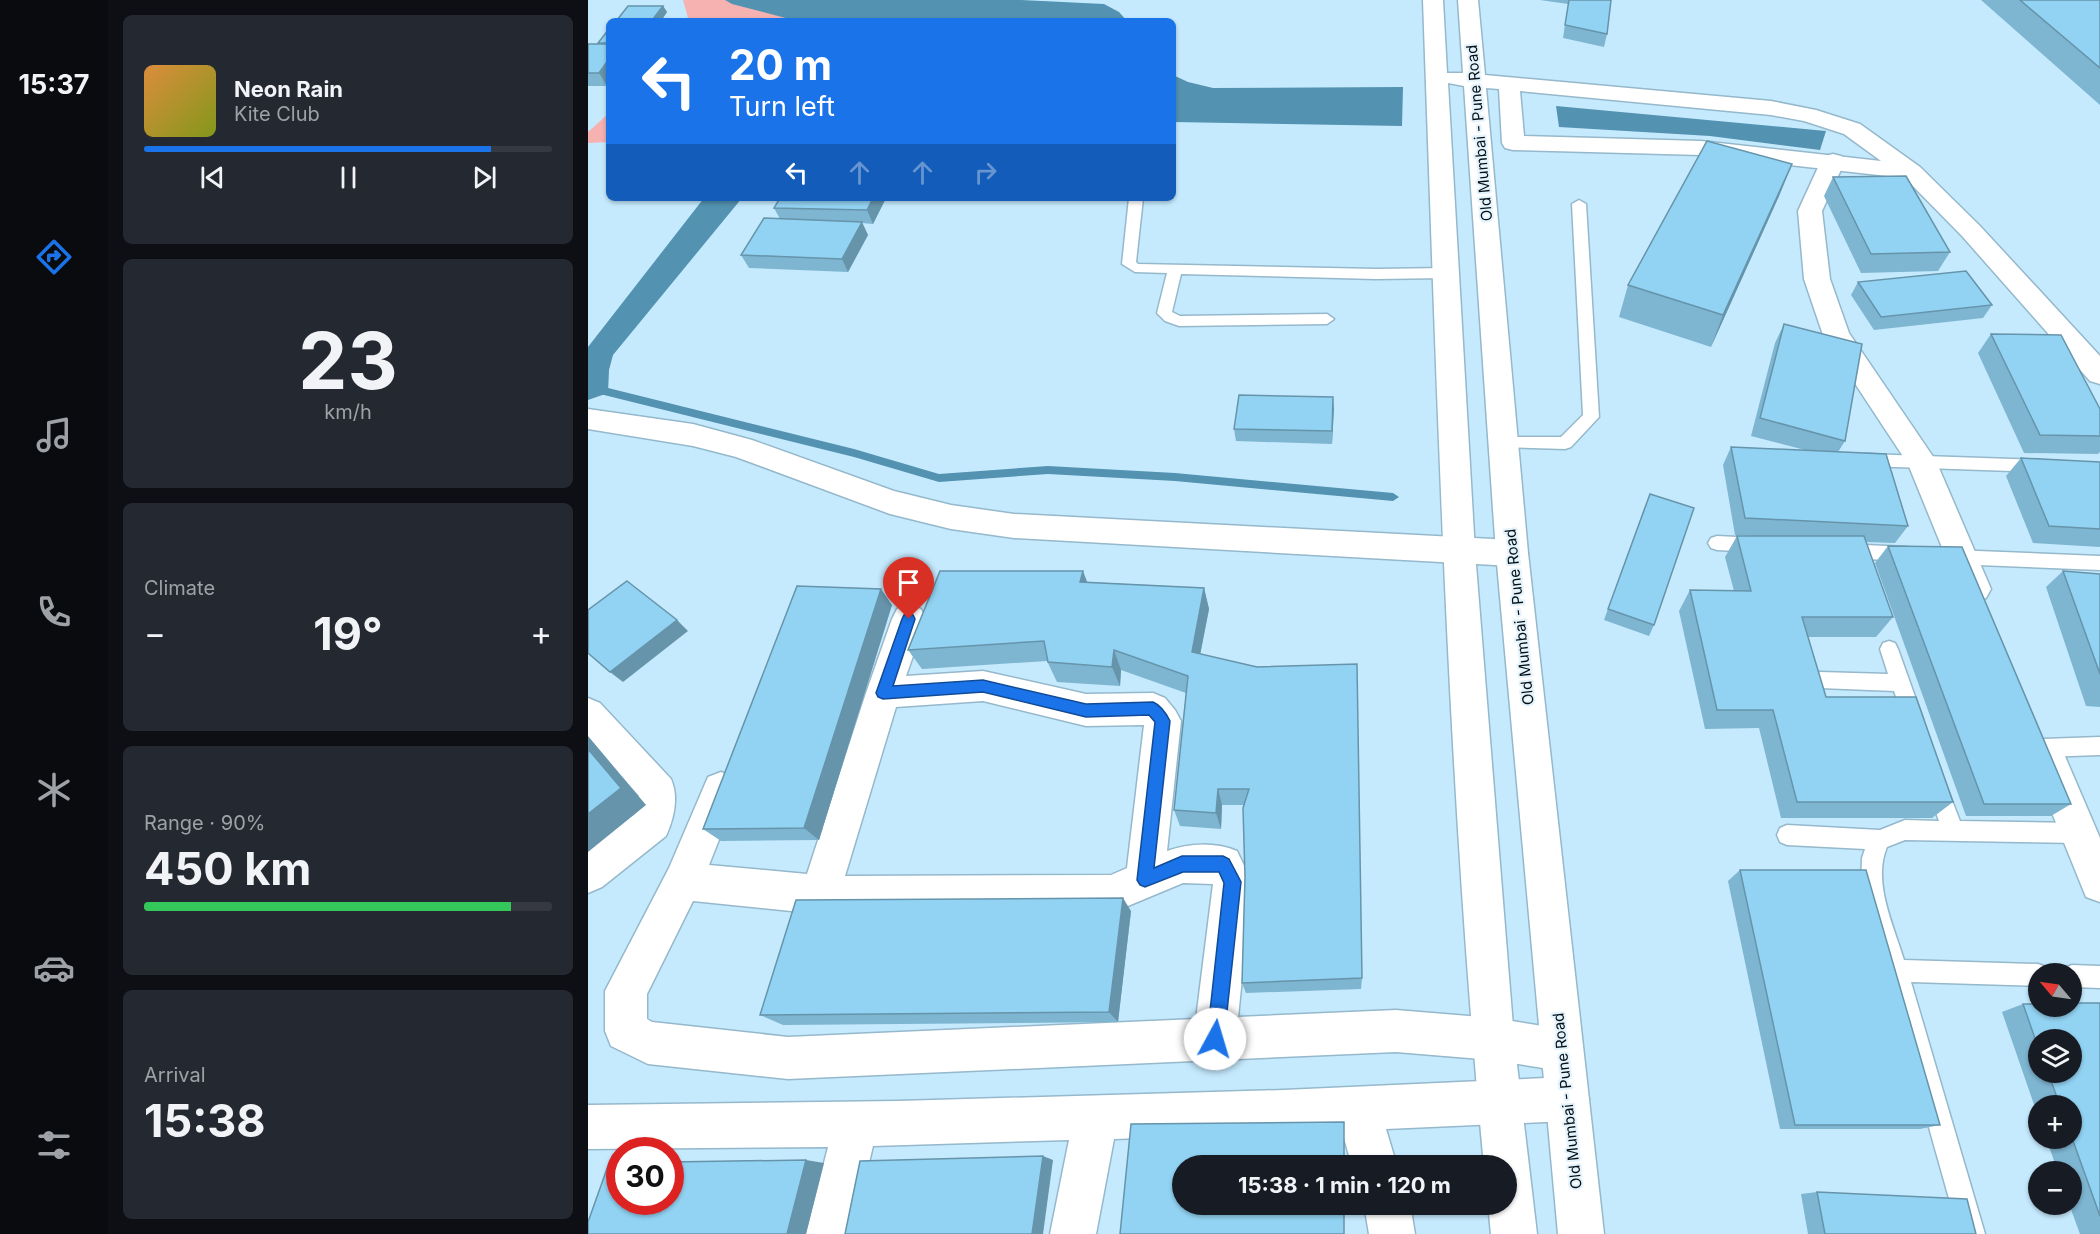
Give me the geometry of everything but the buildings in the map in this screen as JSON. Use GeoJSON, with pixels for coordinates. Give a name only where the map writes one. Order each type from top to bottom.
{"type":"FeatureCollection","features":[{"type":"Feature","properties":{"kind":"street"},"geometry":{"type":"LineString","coordinates":[[1433,0],[1459,552],[1493,1039],[1514,1234]]}},
{"type":"Feature","properties":{"kind":"street","name":"Old Mumbai - Pune Road"},"geometry":{"type":"LineString","coordinates":[[1468,0],[1512,554],[1581,1234]]}},
{"type":"Feature","properties":{"kind":"street"},"geometry":{"type":"LineString","coordinates":[[1437,78],[1473,79],[1771,108],[1808,115],[1852,129],[1912,172],[1971,231],[2100,374]]}},
{"type":"Feature","properties":{"kind":"street"},"geometry":{"type":"LineString","coordinates":[[1509,84],[1513,143]]}},
{"type":"Feature","properties":{"kind":"street"},"geometry":{"type":"LineString","coordinates":[[1482,165],[1493,151],[1513,143],[1701,148],[1833,160],[1912,172]]}},
{"type":"Feature","properties":{"kind":"street"},"geometry":{"type":"LineString","coordinates":[[1833,160],[1810,211],[1817,279],[1836,335],[1921,460],[1943,556],[1984,610]]}},
{"type":"Feature","properties":{"kind":"street"},"geometry":{"type":"LineString","coordinates":[[588,419],[693,435],[742,448],[890,502],[961,519],[1014,526],[1512,554]]}},
{"type":"Feature","properties":{"kind":"street"},"geometry":{"type":"LineString","coordinates":[[820,894],[883,693],[909,619]]}},
{"type":"Feature","properties":{"kind":"street"},"geometry":{"type":"LineString","coordinates":[[883,693],[983,686],[1086,710],[1153,709],[1163,721],[1145,880]]}},
{"type":"Feature","properties":{"kind":"street"},"geometry":{"type":"LineString","coordinates":[[588,714],[658,791],[653,823],[588,874]]}},
{"type":"Feature","properties":{"kind":"street"},"geometry":{"type":"LineString","coordinates":[[2038,737],[2100,883]]}},
{"type":"Feature","properties":{"kind":"street"},"geometry":{"type":"LineString","coordinates":[[733,760],[683,881],[626,991],[626,1031],[648,1043],[788,1058],[1396,1031],[1493,1039],[1561,1050]]}},
{"type":"Feature","properties":{"kind":"street"},"geometry":{"type":"LineString","coordinates":[[683,881],[820,894],[1111,894],[1182,864],[1223,864],[1233,882],[1215,1039]]}},
{"type":"Feature","properties":{"kind":"street"},"geometry":{"type":"LineString","coordinates":[[643,1137],[687,1129],[1358,1109],[1567,1099]]}},
{"type":"Feature","properties":{"kind":"street"},"geometry":{"type":"LineString","coordinates":[[1358,1109],[1372,1155]]}},
{"type":"Feature","properties":{"kind":"street"},"geometry":{"type":"LineString","coordinates":[[1073,1234],[1096,1117]]}},
{"type":"Feature","properties":{"kind":"street"},"geometry":{"type":"LineString","coordinates":[[829,1234],[856,1124]]}},
{"type":"Feature","properties":{"kind":"street"},"geometry":{"type":"LineString","coordinates":[[588,1127],[625,1137]]}},
{"type":"Feature","properties":{"kind":"street"},"geometry":{"type":"LineString","coordinates":[[1389,1215],[1392,1234]]}},
{"type":"Feature","properties":{"kind":"lane"},"geometry":{"type":"LineString","coordinates":[[1136,201],[1129,264],[1135,268],[1446,273]]}},
{"type":"Feature","properties":{"kind":"lane"},"geometry":{"type":"LineString","coordinates":[[1503,443],[1565,443],[1591,417],[1579,204]]}},
{"type":"Feature","properties":{"kind":"lane"},"geometry":{"type":"LineString","coordinates":[[1175,270],[1164,314],[1179,321],[1327,319]]}},
{"type":"Feature","properties":{"kind":"lane"},"geometry":{"type":"LineString","coordinates":[[1852,460],[1921,460],[2052,466]]}},
{"type":"Feature","properties":{"kind":"lane"},"geometry":{"type":"LineString","coordinates":[[1717,543],[1776,547]]}},
{"type":"Feature","properties":{"kind":"lane"},"geometry":{"type":"LineString","coordinates":[[1822,549],[2100,563]]}},
{"type":"Feature","properties":{"kind":"lane"},"geometry":{"type":"LineString","coordinates":[[1889,649],[1919,736]]}},
{"type":"Feature","properties":{"kind":"lane"},"geometry":{"type":"LineString","coordinates":[[1820,680],[1900,683]]}},
{"type":"Feature","properties":{"kind":"lane"},"geometry":{"type":"LineString","coordinates":[[2038,737],[2100,746]]}},
{"type":"Feature","properties":{"kind":"lane"},"geometry":{"type":"LineString","coordinates":[[1930,767],[1953,831]]}},
{"type":"Feature","properties":{"kind":"lane"},"geometry":{"type":"LineString","coordinates":[[1787,834],[1880,840],[1905,830],[2079,833]]}},
{"type":"Feature","properties":{"kind":"lane"},"geometry":{"type":"LineString","coordinates":[[1880,840],[1872,858],[1872,886],[1972,1234]]}},
{"type":"Feature","properties":{"kind":"lane"},"geometry":{"type":"LineString","coordinates":[[1897,971],[2028,975]]}},
{"type":"Feature","properties":{"kind":"lane"},"geometry":{"type":"LineString","coordinates":[[2082,976],[2100,977]]}},
{"type":"Feature","properties":{"kind":"shaded area"},"geometry":{"type":"Polygon","coordinates":[[[683,0],[980,0],[963,18],[688,18],[683,0]]]}},
{"type":"Feature","properties":{"kind":"shaded area"},"geometry":{"type":"Polygon","coordinates":[[[606,116],[606,142],[588,143],[588,132],[606,116]]]}},
{"type":"Feature","properties":{"kind":"water"},"geometry":{"type":"Polygon","coordinates":[[[725,0],[1021,0],[1104,4],[1119,12],[1124,18],[786,18],[732,4],[725,0]]]}},
{"type":"Feature","properties":{"kind":"water"},"geometry":{"type":"Polygon","coordinates":[[[1176,76],[1213,88],[1403,87],[1402,126],[1176,122],[1176,76]]]}},
{"type":"Feature","properties":{"kind":"water"},"geometry":{"type":"Polygon","coordinates":[[[1556,106],[1826,131],[1820,150],[1710,136],[1559,127],[1556,106]]]}},
{"type":"Feature","properties":{"kind":"water"},"geometry":{"type":"Polygon","coordinates":[[[702,201],[740,201],[613,355],[609,370],[608,393],[588,400],[588,347],[702,201]]]}},
{"type":"Feature","properties":{"kind":"waterway"},"geometry":{"type":"LineString","coordinates":[[588,387],[854,453],[939,478],[1048,470],[1175,477],[1393,497]]}},
{"type":"Feature","properties":{"kind":"route"},"geometry":{"type":"LineString","coordinates":[[909,619],[883,693],[983,686],[1086,710],[1153,709],[1163,721],[1145,880],[1182,864],[1223,864],[1233,882],[1215,1039]]}}]}
